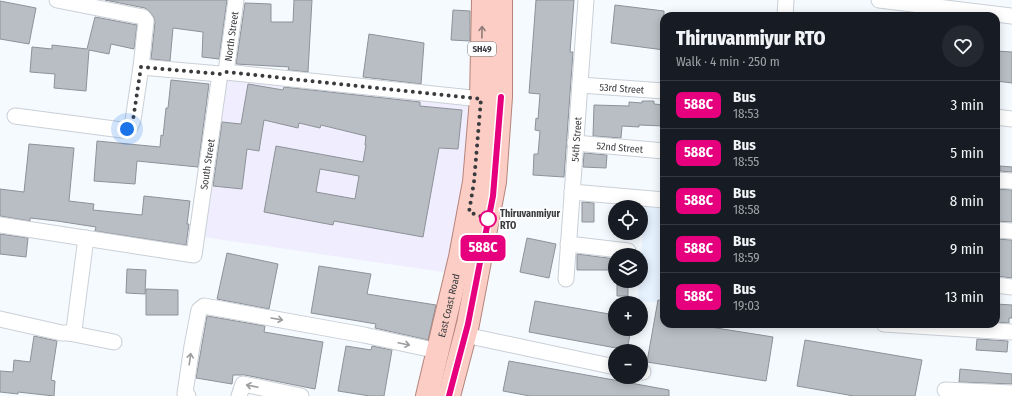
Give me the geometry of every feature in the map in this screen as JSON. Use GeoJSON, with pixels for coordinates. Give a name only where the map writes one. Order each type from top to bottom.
{"type":"FeatureCollection","features":[{"type":"Feature","properties":{"kind":"main road","name":"East Coast Road"},"geometry":{"type":"LineString","coordinates":[[427,396],[460,257],[474,182],[481,99],[483,0]]}},
{"type":"Feature","properties":{"kind":"main road","name":"SH49"},"geometry":{"type":"LineString","coordinates":[[449,396],[465,335],[495,182],[501,97],[501,0]]}},
{"type":"Feature","properties":{"kind":"street"},"geometry":{"type":"LineString","coordinates":[[15,116],[122,130],[131,126],[141,67],[146,21],[143,17],[57,0]]}},
{"type":"Feature","properties":{"kind":"street","name":"North Street"},"geometry":{"type":"LineString","coordinates":[[223,73],[236,0]]}},
{"type":"Feature","properties":{"kind":"street","name":"54th Street"},"geometry":{"type":"LineString","coordinates":[[566,279],[586,0]]}},
{"type":"Feature","properties":{"kind":"street"},"geometry":{"type":"LineString","coordinates":[[785,12],[786,0]]}},
{"type":"Feature","properties":{"kind":"street"},"geometry":{"type":"LineString","coordinates":[[879,0],[916,2],[985,12]]}},
{"type":"Feature","properties":{"kind":"street"},"geometry":{"type":"LineString","coordinates":[[1000,14],[1012,16]]}},
{"type":"Feature","properties":{"kind":"street"},"geometry":{"type":"LineString","coordinates":[[141,67],[223,73],[481,99]]}},
{"type":"Feature","properties":{"kind":"street","name":"South Street"},"geometry":{"type":"LineString","coordinates":[[86,238],[194,255],[223,73]]}},
{"type":"Feature","properties":{"kind":"street","name":"53rd Street"},"geometry":{"type":"LineString","coordinates":[[580,85],[660,91]]}},
{"type":"Feature","properties":{"kind":"street"},"geometry":{"type":"LineString","coordinates":[[1000,118],[1012,119]]}},
{"type":"Feature","properties":{"kind":"street","name":"52nd Street"},"geometry":{"type":"LineString","coordinates":[[575,143],[660,151]]}},
{"type":"Feature","properties":{"kind":"street"},"geometry":{"type":"LineString","coordinates":[[1000,180],[1012,181]]}},
{"type":"Feature","properties":{"kind":"street"},"geometry":{"type":"LineString","coordinates":[[572,192],[660,200]]}},
{"type":"Feature","properties":{"kind":"street"},"geometry":{"type":"LineString","coordinates":[[0,224],[86,238],[74,330],[69,333]]}},
{"type":"Feature","properties":{"kind":"street"},"geometry":{"type":"LineString","coordinates":[[1000,230],[1012,231]]}},
{"type":"Feature","properties":{"kind":"street"},"geometry":{"type":"LineString","coordinates":[[568,244],[608,249]]}},
{"type":"Feature","properties":{"kind":"street"},"geometry":{"type":"LineString","coordinates":[[1000,286],[1012,287]]}},
{"type":"Feature","properties":{"kind":"street"},"geometry":{"type":"LineString","coordinates":[[188,396],[185,393],[192,346],[199,310],[204,306],[364,335],[438,351]]}},
{"type":"Feature","properties":{"kind":"street"},"geometry":{"type":"LineString","coordinates":[[0,320],[114,342]]}},
{"type":"Feature","properties":{"kind":"street"},"geometry":{"type":"LineString","coordinates":[[948,328],[1012,332]]}},
{"type":"Feature","properties":{"kind":"street"},"geometry":{"type":"LineString","coordinates":[[465,335],[608,365]]}},
{"type":"Feature","properties":{"kind":"street"},"geometry":{"type":"LineString","coordinates":[[239,396],[242,385],[244,384],[301,396]]}},
{"type":"Feature","properties":{"kind":"street"},"geometry":{"type":"LineString","coordinates":[[945,390],[1012,393]]}},
{"type":"Feature","properties":{"kind":"shaded area"},"geometry":{"type":"Polygon","coordinates":[[[221,77],[481,99],[456,274],[197,236],[221,77]]]}},
{"type":"Feature","properties":{"kind":"shaded area"},"geometry":{"type":"Polygon","coordinates":[[[648,205],[660,206],[660,303],[648,302],[648,296],[638,296],[639,288],[648,288],[648,248],[642,248],[642,240],[648,240],[648,205]]]}},
{"type":"Feature","properties":{"kind":"building"},"geometry":{"type":"Polygon","coordinates":[[[105,0],[227,0],[219,59],[202,57],[203,32],[173,28],[170,61],[151,59],[155,22],[150,12],[145,8],[105,0]]]}},
{"type":"Feature","properties":{"kind":"building"},"geometry":{"type":"Polygon","coordinates":[[[294,0],[312,0],[308,72],[288,70],[289,67],[236,64],[245,3],[271,4],[271,22],[293,22],[294,0]]]}},
{"type":"Feature","properties":{"kind":"building"},"geometry":{"type":"Polygon","coordinates":[[[536,0],[574,0],[570,52],[573,52],[564,177],[533,175],[534,154],[538,154],[540,131],[535,130],[536,118],[538,119],[540,94],[529,93],[536,0]]]}},
{"type":"Feature","properties":{"kind":"building"},"geometry":{"type":"Polygon","coordinates":[[[0,1],[36,8],[29,44],[0,39],[0,1]]]}},
{"type":"Feature","properties":{"kind":"building"},"geometry":{"type":"Polygon","coordinates":[[[615,5],[664,11],[660,12],[660,49],[611,43],[615,5]]]}},
{"type":"Feature","properties":{"kind":"building"},"geometry":{"type":"Polygon","coordinates":[[[453,10],[470,11],[470,41],[451,40],[453,10]]]}},
{"type":"Feature","properties":{"kind":"building"},"geometry":{"type":"Polygon","coordinates":[[[95,17],[137,25],[134,49],[111,44],[109,54],[89,50],[86,91],[54,88],[55,74],[30,72],[32,47],[52,49],[52,45],[87,49],[95,17]]]}},
{"type":"Feature","properties":{"kind":"building"},"geometry":{"type":"Polygon","coordinates":[[[369,34],[424,43],[421,84],[363,77],[369,34]]]}},
{"type":"Feature","properties":{"kind":"building"},"geometry":{"type":"Polygon","coordinates":[[[1000,51],[1012,52],[1012,83],[1000,82],[1000,51]]]}},
{"type":"Feature","properties":{"kind":"building"},"geometry":{"type":"Polygon","coordinates":[[[171,80],[209,84],[198,167],[137,161],[135,184],[94,181],[97,141],[160,147],[161,135],[163,136],[166,108],[168,108],[171,80]]]}},
{"type":"Feature","properties":{"kind":"building"},"geometry":{"type":"Polygon","coordinates":[[[248,84],[283,90],[284,87],[420,102],[420,106],[462,110],[458,149],[439,148],[423,237],[334,221],[333,225],[264,212],[276,146],[363,162],[366,136],[321,125],[320,128],[299,123],[298,128],[264,120],[259,151],[247,149],[242,189],[213,186],[222,122],[241,124],[248,84]],[[320,169],[316,192],[355,199],[359,176],[320,169]]]}},
{"type":"Feature","properties":{"kind":"building"},"geometry":{"type":"Polygon","coordinates":[[[642,101],[654,101],[654,104],[660,105],[660,126],[622,126],[621,138],[593,136],[594,105],[629,106],[629,102],[642,103],[642,101]]]}},
{"type":"Feature","properties":{"kind":"building"},"geometry":{"type":"Polygon","coordinates":[[[29,144],[74,148],[69,201],[94,204],[93,210],[142,215],[144,196],[190,201],[186,245],[95,231],[96,227],[30,218],[30,221],[0,216],[0,189],[24,192],[29,144]]]}},
{"type":"Feature","properties":{"kind":"building"},"geometry":{"type":"Polygon","coordinates":[[[584,153],[607,155],[606,168],[583,167],[584,153]]]}},
{"type":"Feature","properties":{"kind":"building"},"geometry":{"type":"Polygon","coordinates":[[[1000,166],[1012,167],[1012,172],[1000,171],[1000,166]]]}},
{"type":"Feature","properties":{"kind":"building"},"geometry":{"type":"Polygon","coordinates":[[[1000,189],[1012,190],[1012,222],[1000,221],[1000,189]]]}},
{"type":"Feature","properties":{"kind":"building"},"geometry":{"type":"Polygon","coordinates":[[[582,202],[594,203],[594,222],[582,222],[582,202]]]}},
{"type":"Feature","properties":{"kind":"building"},"geometry":{"type":"Polygon","coordinates":[[[0,234],[28,238],[26,257],[0,254],[0,234]]]}},
{"type":"Feature","properties":{"kind":"building"},"geometry":{"type":"Polygon","coordinates":[[[527,238],[556,244],[549,278],[520,272],[527,238]]]}},
{"type":"Feature","properties":{"kind":"building"},"geometry":{"type":"Polygon","coordinates":[[[1000,239],[1012,240],[1012,278],[1000,276],[1000,239]]]}},
{"type":"Feature","properties":{"kind":"building"},"geometry":{"type":"Polygon","coordinates":[[[227,253],[278,264],[269,309],[217,299],[227,253]]]}},
{"type":"Feature","properties":{"kind":"building"},"geometry":{"type":"Polygon","coordinates":[[[577,254],[608,258],[608,270],[577,270],[577,254]]]}},
{"type":"Feature","properties":{"kind":"building"},"geometry":{"type":"Polygon","coordinates":[[[319,266],[371,274],[367,294],[436,305],[428,340],[375,328],[376,324],[311,313],[319,266]]]}},
{"type":"Feature","properties":{"kind":"building"},"geometry":{"type":"Polygon","coordinates":[[[127,269],[146,270],[145,294],[126,293],[127,269]]]}},
{"type":"Feature","properties":{"kind":"building"},"geometry":{"type":"Polygon","coordinates":[[[617,288],[628,288],[628,296],[617,296],[617,288]]]}},
{"type":"Feature","properties":{"kind":"building"},"geometry":{"type":"Polygon","coordinates":[[[146,289],[178,290],[178,315],[146,315],[146,289]]]}},
{"type":"Feature","properties":{"kind":"building"},"geometry":{"type":"Polygon","coordinates":[[[658,300],[660,300],[660,328],[716,328],[773,337],[766,381],[648,362],[658,300]]]}},
{"type":"Feature","properties":{"kind":"building"},"geometry":{"type":"Polygon","coordinates":[[[535,301],[608,314],[608,336],[630,336],[628,344],[608,344],[608,347],[529,332],[535,301]]]}},
{"type":"Feature","properties":{"kind":"building"},"geometry":{"type":"Polygon","coordinates":[[[1000,304],[1012,305],[1012,318],[1009,318],[1009,323],[1000,322],[1000,304]]]}},
{"type":"Feature","properties":{"kind":"building"},"geometry":{"type":"Polygon","coordinates":[[[207,316],[265,326],[264,332],[323,342],[315,389],[245,375],[233,375],[232,384],[196,378],[207,316]]]}},
{"type":"Feature","properties":{"kind":"building"},"geometry":{"type":"Polygon","coordinates":[[[34,336],[57,341],[51,380],[55,381],[54,396],[18,392],[18,394],[0,392],[0,371],[13,372],[14,360],[30,362],[34,336]]]}},
{"type":"Feature","properties":{"kind":"building"},"geometry":{"type":"Polygon","coordinates":[[[977,339],[1008,341],[1007,352],[976,350],[977,339]]]}},
{"type":"Feature","properties":{"kind":"building"},"geometry":{"type":"Polygon","coordinates":[[[805,340],[922,360],[915,396],[854,396],[797,386],[805,340]]]}},
{"type":"Feature","properties":{"kind":"building"},"geometry":{"type":"Polygon","coordinates":[[[346,346],[371,350],[372,346],[392,350],[384,396],[370,396],[338,391],[346,346]]]}},
{"type":"Feature","properties":{"kind":"building"},"geometry":{"type":"Polygon","coordinates":[[[509,361],[608,379],[608,384],[636,384],[669,390],[669,396],[530,396],[503,391],[509,361]]]}},
{"type":"Feature","properties":{"kind":"building"},"geometry":{"type":"Polygon","coordinates":[[[960,369],[1012,374],[1012,384],[959,382],[960,369]]]}},
{"type":"Feature","properties":{"kind":"bus line","name":"588C"},"geometry":{"type":"LineString","coordinates":[[449,396],[468,324],[493,196],[501,97]]}},
{"type":"Feature","properties":{"kind":"place","name":"Thiruvanmiyur RTO"},"geometry":{"type":"Point","coordinates":[488,219]}},
{"type":"Feature","properties":{"kind":"route"},"geometry":{"type":"LineString","coordinates":[[127,129],[131,126],[133,120],[141,67],[220,74],[226,72],[481,99],[474,182],[469,212],[488,219]]}}]}
